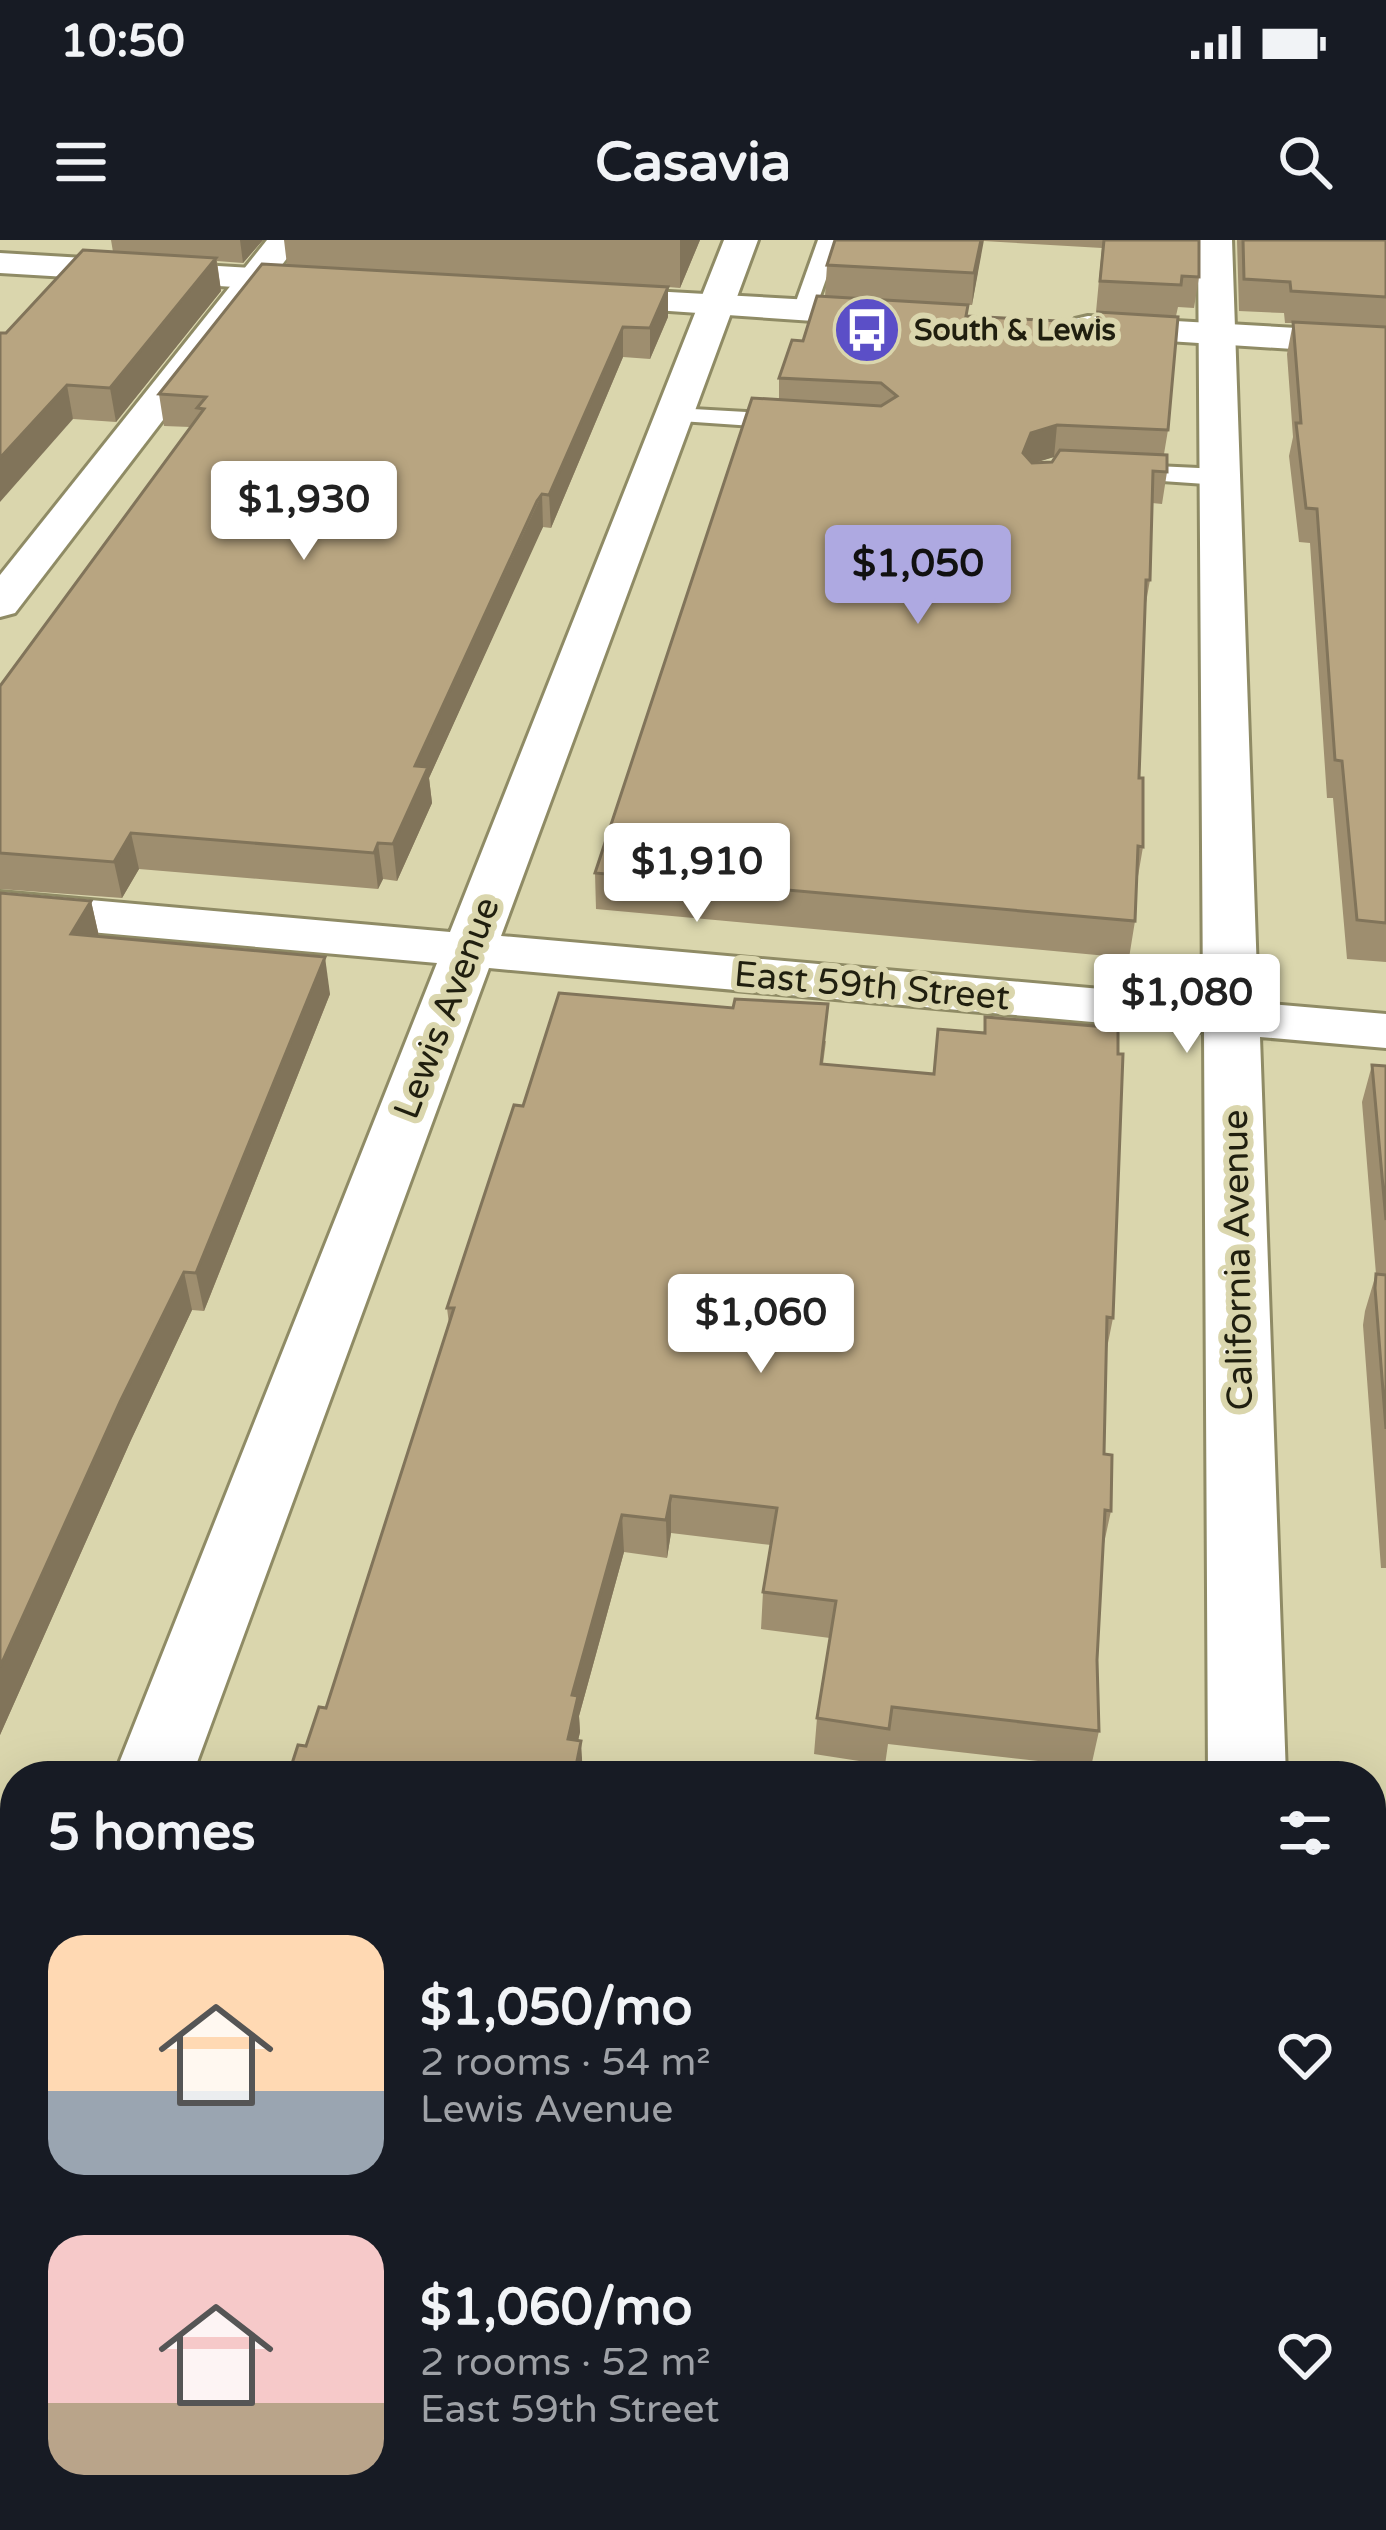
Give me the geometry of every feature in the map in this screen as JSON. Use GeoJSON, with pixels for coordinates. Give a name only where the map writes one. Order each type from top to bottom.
{"type":"FeatureCollection","features":[{"type":"Feature","properties":{"kind":"street"},"geometry":{"type":"LineString","coordinates":[[0,604],[284,240]]}},
{"type":"Feature","properties":{"kind":"street","name":"Lewis Avenue"},"geometry":{"type":"LineString","coordinates":[[159,1761],[741,240]]}},
{"type":"Feature","properties":{"kind":"street","name":"California Avenue"},"geometry":{"type":"LineString","coordinates":[[1215,240],[1247,1761]]}},
{"type":"Feature","properties":{"kind":"street"},"geometry":{"type":"LineString","coordinates":[[0,263],[370,285]]}},
{"type":"Feature","properties":{"kind":"street"},"geometry":{"type":"LineString","coordinates":[[555,296],[941,318]]}},
{"type":"Feature","properties":{"kind":"street"},"geometry":{"type":"LineString","coordinates":[[1056,325],[1386,344]]}},
{"type":"Feature","properties":{"kind":"street","name":"East 59th Street"},"geometry":{"type":"LineString","coordinates":[[0,908],[1386,1031]]}},
{"type":"Feature","properties":{"kind":"lane"},"geometry":{"type":"LineString","coordinates":[[804,310],[829,240]]}},
{"type":"Feature","properties":{"kind":"lane"},"geometry":{"type":"LineString","coordinates":[[674,416],[834,424]]}},
{"type":"Feature","properties":{"kind":"lane"},"geometry":{"type":"LineString","coordinates":[[1079,470],[1220,477]]}},
{"type":"Feature","properties":{"kind":"building"},"geometry":{"type":"Polygon","coordinates":[[[835,240],[981,240],[974,273],[827,265],[835,240]]]}},
{"type":"Feature","properties":{"kind":"building"},"geometry":{"type":"Polygon","coordinates":[[[1104,240],[1199,240],[1199,277],[1182,276],[1181,285],[1100,281],[1104,240]]]}},
{"type":"Feature","properties":{"kind":"building"},"geometry":{"type":"Polygon","coordinates":[[[1243,240],[1386,240],[1386,297],[1291,291],[1290,282],[1244,279],[1243,240]]]}},
{"type":"Feature","properties":{"kind":"building"},"geometry":{"type":"Polygon","coordinates":[[[83,250],[216,258],[110,388],[67,385],[0,458],[0,333],[6,333],[83,250]]]}},
{"type":"Feature","properties":{"kind":"building"},"geometry":{"type":"Polygon","coordinates":[[[262,264],[668,287],[650,328],[623,327],[549,495],[542,494],[537,501],[415,766],[428,767],[393,844],[378,843],[374,853],[131,833],[114,862],[0,853],[0,686],[204,409],[197,408],[206,397],[159,394],[262,264]]]}},
{"type":"Feature","properties":{"kind":"building"},"geometry":{"type":"Polygon","coordinates":[[[817,296],[968,305],[966,316],[1097,323],[1098,312],[1178,317],[1168,430],[1057,425],[1031,433],[1023,453],[1032,463],[1052,462],[1060,450],[1167,455],[1167,472],[1153,471],[1139,778],[1143,778],[1143,847],[1138,846],[1135,921],[595,873],[752,398],[881,406],[897,396],[881,383],[779,378],[792,340],[803,341],[817,296]]]}},
{"type":"Feature","properties":{"kind":"building"},"geometry":{"type":"Polygon","coordinates":[[[1293,322],[1386,327],[1386,923],[1357,920],[1342,761],[1335,760],[1317,509],[1306,508],[1296,423],[1301,423],[1293,322]]]}},
{"type":"Feature","properties":{"kind":"building"},"geometry":{"type":"Polygon","coordinates":[[[0,893],[91,901],[71,934],[325,957],[196,1273],[184,1272],[0,1667],[0,893]]]}},
{"type":"Feature","properties":{"kind":"building"},"geometry":{"type":"Polygon","coordinates":[[[559,993],[733,1008],[735,999],[828,1004],[821,1064],[934,1074],[938,1029],[985,1033],[985,1017],[1118,1028],[1118,1054],[1123,1054],[1104,1454],[1112,1455],[1111,1511],[1105,1510],[1097,1660],[1099,1731],[892,1707],[889,1729],[817,1718],[836,1601],[763,1592],[777,1508],[671,1496],[666,1520],[622,1515],[572,1695],[578,1696],[568,1739],[581,1741],[577,1761],[293,1761],[298,1745],[306,1746],[319,1707],[326,1708],[454,1308],[447,1308],[514,1105],[523,1106],[559,993]]]}},
{"type":"Feature","properties":{"kind":"building"},"geometry":{"type":"Polygon","coordinates":[[[1372,1065],[1386,1066],[1386,1220],[1372,1065]]]}},
{"type":"Feature","properties":{"kind":"building"},"geometry":{"type":"Polygon","coordinates":[[[1376,1274],[1386,1275],[1386,1429],[1375,1288],[1376,1274]]]}},
{"type":"Feature","properties":{"kind":"place","name":"South & Lewis"},"geometry":{"type":"Point","coordinates":[867,330]}}]}
